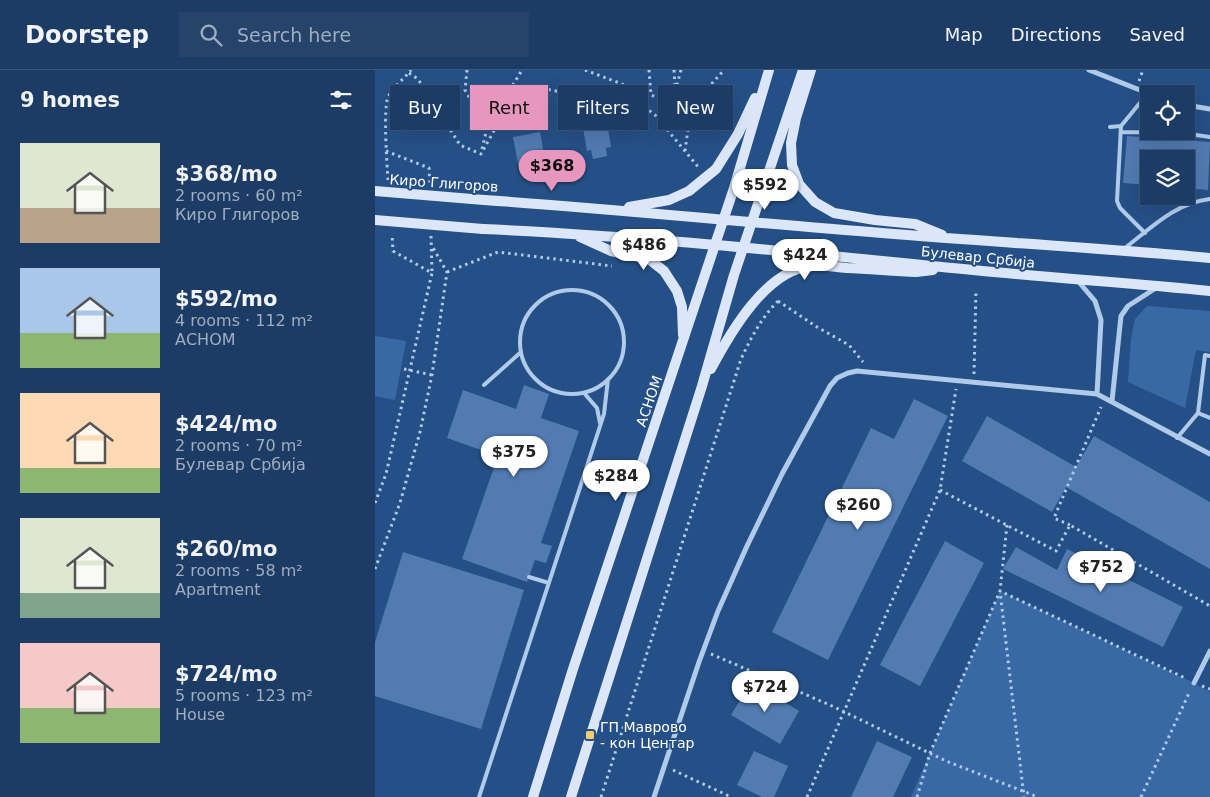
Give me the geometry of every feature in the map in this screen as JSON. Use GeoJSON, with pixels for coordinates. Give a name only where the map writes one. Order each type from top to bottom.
{"type":"FeatureCollection","features":[{"type":"Feature","properties":{"kind":"street"},"geometry":{"type":"LineString","coordinates":[[619,209],[669,200],[689,191],[716,169],[738,134],[769,70]]}},
{"type":"Feature","properties":{"kind":"street","name":"АСНОМ"},"geometry":{"type":"LineString","coordinates":[[533,797],[573,669],[735,188],[769,70]]}},
{"type":"Feature","properties":{"kind":"street"},"geometry":{"type":"LineString","coordinates":[[571,797],[702,386],[733,275],[803,70]]}},
{"type":"Feature","properties":{"kind":"street"},"geometry":{"type":"LineString","coordinates":[[811,70],[796,118],[791,143],[793,165],[799,184],[815,202],[834,213],[915,224],[953,239]]}},
{"type":"Feature","properties":{"kind":"street"},"geometry":{"type":"LineString","coordinates":[[1089,70],[1140,90]]}},
{"type":"Feature","properties":{"kind":"street"},"geometry":{"type":"LineString","coordinates":[[1195,106],[1210,109]]}},
{"type":"Feature","properties":{"kind":"street","name":"Киро Глигоров"},"geometry":{"type":"LineString","coordinates":[[375,191],[619,209],[751,222]]}},
{"type":"Feature","properties":{"kind":"street"},"geometry":{"type":"LineString","coordinates":[[375,220],[483,229],[573,233],[743,247]]}},
{"type":"Feature","properties":{"kind":"street","name":"Булевар Србија"},"geometry":{"type":"LineString","coordinates":[[751,222],[1210,258]]}},
{"type":"Feature","properties":{"kind":"street"},"geometry":{"type":"LineString","coordinates":[[573,233],[611,251],[649,259],[664,271],[677,290],[682,307],[683,344]]}},
{"type":"Feature","properties":{"kind":"street","name":"Булевар Србија"},"geometry":{"type":"LineString","coordinates":[[743,247],[1210,291]]}},
{"type":"Feature","properties":{"kind":"street"},"geometry":{"type":"LineString","coordinates":[[702,386],[726,342],[750,309],[766,288],[785,274],[811,266],[916,272],[951,268]]}},
{"type":"Feature","properties":{"kind":"street"},"geometry":{"type":"LineString","coordinates":[[1078,280],[1095,301],[1101,320],[1097,394]]}},
{"type":"Feature","properties":{"kind":"street"},"geometry":{"type":"LineString","coordinates":[[1112,401],[1121,316],[1128,306],[1159,286]]}},
{"type":"Feature","properties":{"kind":"street"},"geometry":{"type":"LineString","coordinates":[[654,797],[718,611],[781,474],[830,386],[837,378],[857,371],[1097,394],[1210,454]]}},
{"type":"Feature","properties":{"kind":"street"},"geometry":{"type":"LineString","coordinates":[[1194,683],[1210,651]]}},
{"type":"Feature","properties":{"kind":"lane"},"geometry":{"type":"LineString","coordinates":[[1110,127],[1121,126],[1140,104]]}},
{"type":"Feature","properties":{"kind":"lane"},"geometry":{"type":"LineString","coordinates":[[1121,126],[1117,201],[1120,208],[1145,233]]}},
{"type":"Feature","properties":{"kind":"lane"},"geometry":{"type":"LineString","coordinates":[[1122,132],[1182,133],[1210,137]]}},
{"type":"Feature","properties":{"kind":"lane"},"geometry":{"type":"LineString","coordinates":[[1123,250],[1170,212],[1186,205],[1210,199]]}},
{"type":"Feature","properties":{"kind":"lane"},"geometry":{"type":"LineString","coordinates":[[571,290],[587,292],[600,298],[612,309],[619,322],[623,337],[622,352],[617,367],[608,379],[597,388],[584,393],[569,394],[552,390],[538,382],[527,368],[521,352],[520,337],[523,322],[531,309],[543,299],[556,292],[571,290]]}},
{"type":"Feature","properties":{"kind":"lane"},"geometry":{"type":"LineString","coordinates":[[484,385],[521,352]]}},
{"type":"Feature","properties":{"kind":"lane"},"geometry":{"type":"LineString","coordinates":[[1177,438],[1198,413],[1205,356],[1210,356]]}},
{"type":"Feature","properties":{"kind":"lane"},"geometry":{"type":"LineString","coordinates":[[479,797],[604,414],[608,379]]}},
{"type":"Feature","properties":{"kind":"lane"},"geometry":{"type":"LineString","coordinates":[[584,393],[597,408],[600,425]]}},
{"type":"Feature","properties":{"kind":"lane"},"geometry":{"type":"LineString","coordinates":[[1198,413],[1210,418]]}},
{"type":"Feature","properties":{"kind":"lane"},"geometry":{"type":"LineString","coordinates":[[529,577],[549,583]]}},
{"type":"Feature","properties":{"kind":"path"},"geometry":{"type":"LineString","coordinates":[[467,70],[465,90],[470,99]]}},
{"type":"Feature","properties":{"kind":"path"},"geometry":{"type":"LineString","coordinates":[[513,85],[522,70]]}},
{"type":"Feature","properties":{"kind":"path"},"geometry":{"type":"LineString","coordinates":[[585,70],[658,98]]}},
{"type":"Feature","properties":{"kind":"path"},"geometry":{"type":"LineString","coordinates":[[649,70],[651,95]]}},
{"type":"Feature","properties":{"kind":"path"},"geometry":{"type":"LineString","coordinates":[[674,70],[675,85]]}},
{"type":"Feature","properties":{"kind":"path"},"geometry":{"type":"LineString","coordinates":[[676,85],[681,70]]}},
{"type":"Feature","properties":{"kind":"path"},"geometry":{"type":"LineString","coordinates":[[711,85],[724,70]]}},
{"type":"Feature","properties":{"kind":"path"},"geometry":{"type":"LineString","coordinates":[[388,181],[386,151],[387,99],[397,82],[410,71],[418,78],[460,145],[481,154]]}},
{"type":"Feature","properties":{"kind":"path"},"geometry":{"type":"LineString","coordinates":[[481,154],[511,100],[534,87],[645,107],[655,115],[699,168]]}},
{"type":"Feature","properties":{"kind":"path"},"geometry":{"type":"LineString","coordinates":[[481,154],[487,130]]}},
{"type":"Feature","properties":{"kind":"path"},"geometry":{"type":"LineString","coordinates":[[685,152],[688,130]]}},
{"type":"Feature","properties":{"kind":"path"},"geometry":{"type":"LineString","coordinates":[[375,503],[386,474],[432,273],[393,251],[392,231]]}},
{"type":"Feature","properties":{"kind":"path"},"geometry":{"type":"LineString","coordinates":[[375,570],[400,502],[420,432],[432,374],[447,272],[431,246]]}},
{"type":"Feature","properties":{"kind":"path"},"geometry":{"type":"LineString","coordinates":[[447,272],[498,252],[620,267]]}},
{"type":"Feature","properties":{"kind":"path"},"geometry":{"type":"LineString","coordinates":[[973,382],[976,290]]}},
{"type":"Feature","properties":{"kind":"path"},"geometry":{"type":"LineString","coordinates":[[601,797],[741,359],[754,332],[777,301],[849,345],[864,363],[866,372]]}},
{"type":"Feature","properties":{"kind":"path"},"geometry":{"type":"LineString","coordinates":[[404,369],[432,374]]}},
{"type":"Feature","properties":{"kind":"path"},"geometry":{"type":"LineString","coordinates":[[807,797],[940,490],[957,381]]}},
{"type":"Feature","properties":{"kind":"path"},"geometry":{"type":"LineString","coordinates":[[1105,398],[1054,518],[1070,525],[1210,606]]}},
{"type":"Feature","properties":{"kind":"path"},"geometry":{"type":"LineString","coordinates":[[940,490],[1056,551],[1070,525]]}},
{"type":"Feature","properties":{"kind":"path"},"geometry":{"type":"LineString","coordinates":[[1007,525],[1000,591],[1024,797]]}},
{"type":"Feature","properties":{"kind":"path"},"geometry":{"type":"LineString","coordinates":[[1000,591],[1210,689]]}},
{"type":"Feature","properties":{"kind":"path"},"geometry":{"type":"LineString","coordinates":[[917,797],[931,754],[1000,591]]}},
{"type":"Feature","properties":{"kind":"path"},"geometry":{"type":"LineString","coordinates":[[703,650],[843,712],[931,754],[1038,797]]}},
{"type":"Feature","properties":{"kind":"path"},"geometry":{"type":"LineString","coordinates":[[1141,797],[1194,683]]}},
{"type":"Feature","properties":{"kind":"path"},"geometry":{"type":"LineString","coordinates":[[664,766],[731,797]]}},
{"type":"Feature","properties":{"kind":"path"},"geometry":{"type":"LineString","coordinates":[[1019,797],[1023,791]]}},
{"type":"Feature","properties":{"kind":"shaded area"},"geometry":{"type":"Polygon","coordinates":[[[1147,306],[1210,311],[1210,352],[1196,350],[1185,408],[1128,382],[1131,339],[1135,319],[1147,306]]]}},
{"type":"Feature","properties":{"kind":"shaded area"},"geometry":{"type":"Polygon","coordinates":[[[375,336],[406,341],[395,400],[375,396],[375,336]]]}},
{"type":"Feature","properties":{"kind":"shaded area"},"geometry":{"type":"Polygon","coordinates":[[[1000,591],[1210,692],[1210,797],[911,797],[1000,591]]]}},
{"type":"Feature","properties":{"kind":"building"},"geometry":{"type":"Polygon","coordinates":[[[583,130],[608,130],[611,147],[606,148],[607,156],[593,159],[591,150],[587,151],[583,130]]]}},
{"type":"Feature","properties":{"kind":"building"},"geometry":{"type":"Polygon","coordinates":[[[540,132],[546,164],[534,170],[531,166],[519,169],[513,137],[540,132]]]}},
{"type":"Feature","properties":{"kind":"building"},"geometry":{"type":"Polygon","coordinates":[[[1127,136],[1140,137],[1140,140],[1210,142],[1208,190],[1195,189],[1195,150],[1140,150],[1140,184],[1123,183],[1127,136]]]}},
{"type":"Feature","properties":{"kind":"building"},"geometry":{"type":"Polygon","coordinates":[[[524,385],[549,394],[541,418],[579,431],[541,543],[552,546],[546,563],[535,560],[527,582],[462,559],[498,456],[447,438],[463,390],[516,409],[524,385]]]}},
{"type":"Feature","properties":{"kind":"building"},"geometry":{"type":"Polygon","coordinates":[[[914,399],[948,416],[828,660],[772,632],[871,428],[894,439],[914,399]]]}},
{"type":"Feature","properties":{"kind":"building"},"geometry":{"type":"Polygon","coordinates":[[[987,416],[1076,467],[1094,436],[1210,502],[1210,569],[1066,487],[1052,512],[962,461],[987,416]]]}},
{"type":"Feature","properties":{"kind":"building"},"geometry":{"type":"Polygon","coordinates":[[[945,541],[984,563],[920,686],[880,665],[945,541]]]}},
{"type":"Feature","properties":{"kind":"building"},"geometry":{"type":"Polygon","coordinates":[[[1016,547],[1057,570],[1067,549],[1183,607],[1163,647],[1003,569],[1016,547]]]}},
{"type":"Feature","properties":{"kind":"building"},"geometry":{"type":"Polygon","coordinates":[[[403,552],[524,590],[481,729],[375,696],[375,642],[403,552]]]}},
{"type":"Feature","properties":{"kind":"building"},"geometry":{"type":"Polygon","coordinates":[[[751,682],[799,711],[780,744],[731,715],[751,682]]]}},
{"type":"Feature","properties":{"kind":"building"},"geometry":{"type":"Polygon","coordinates":[[[877,741],[912,757],[893,797],[851,797],[877,741]]]}},
{"type":"Feature","properties":{"kind":"building"},"geometry":{"type":"Polygon","coordinates":[[[754,751],[788,766],[774,797],[762,797],[737,785],[754,751]]]}},
{"type":"Feature","properties":{"kind":"place","name":"ГП Маврово - кон Центар"},"geometry":{"type":"Point","coordinates":[590,735]}}]}
